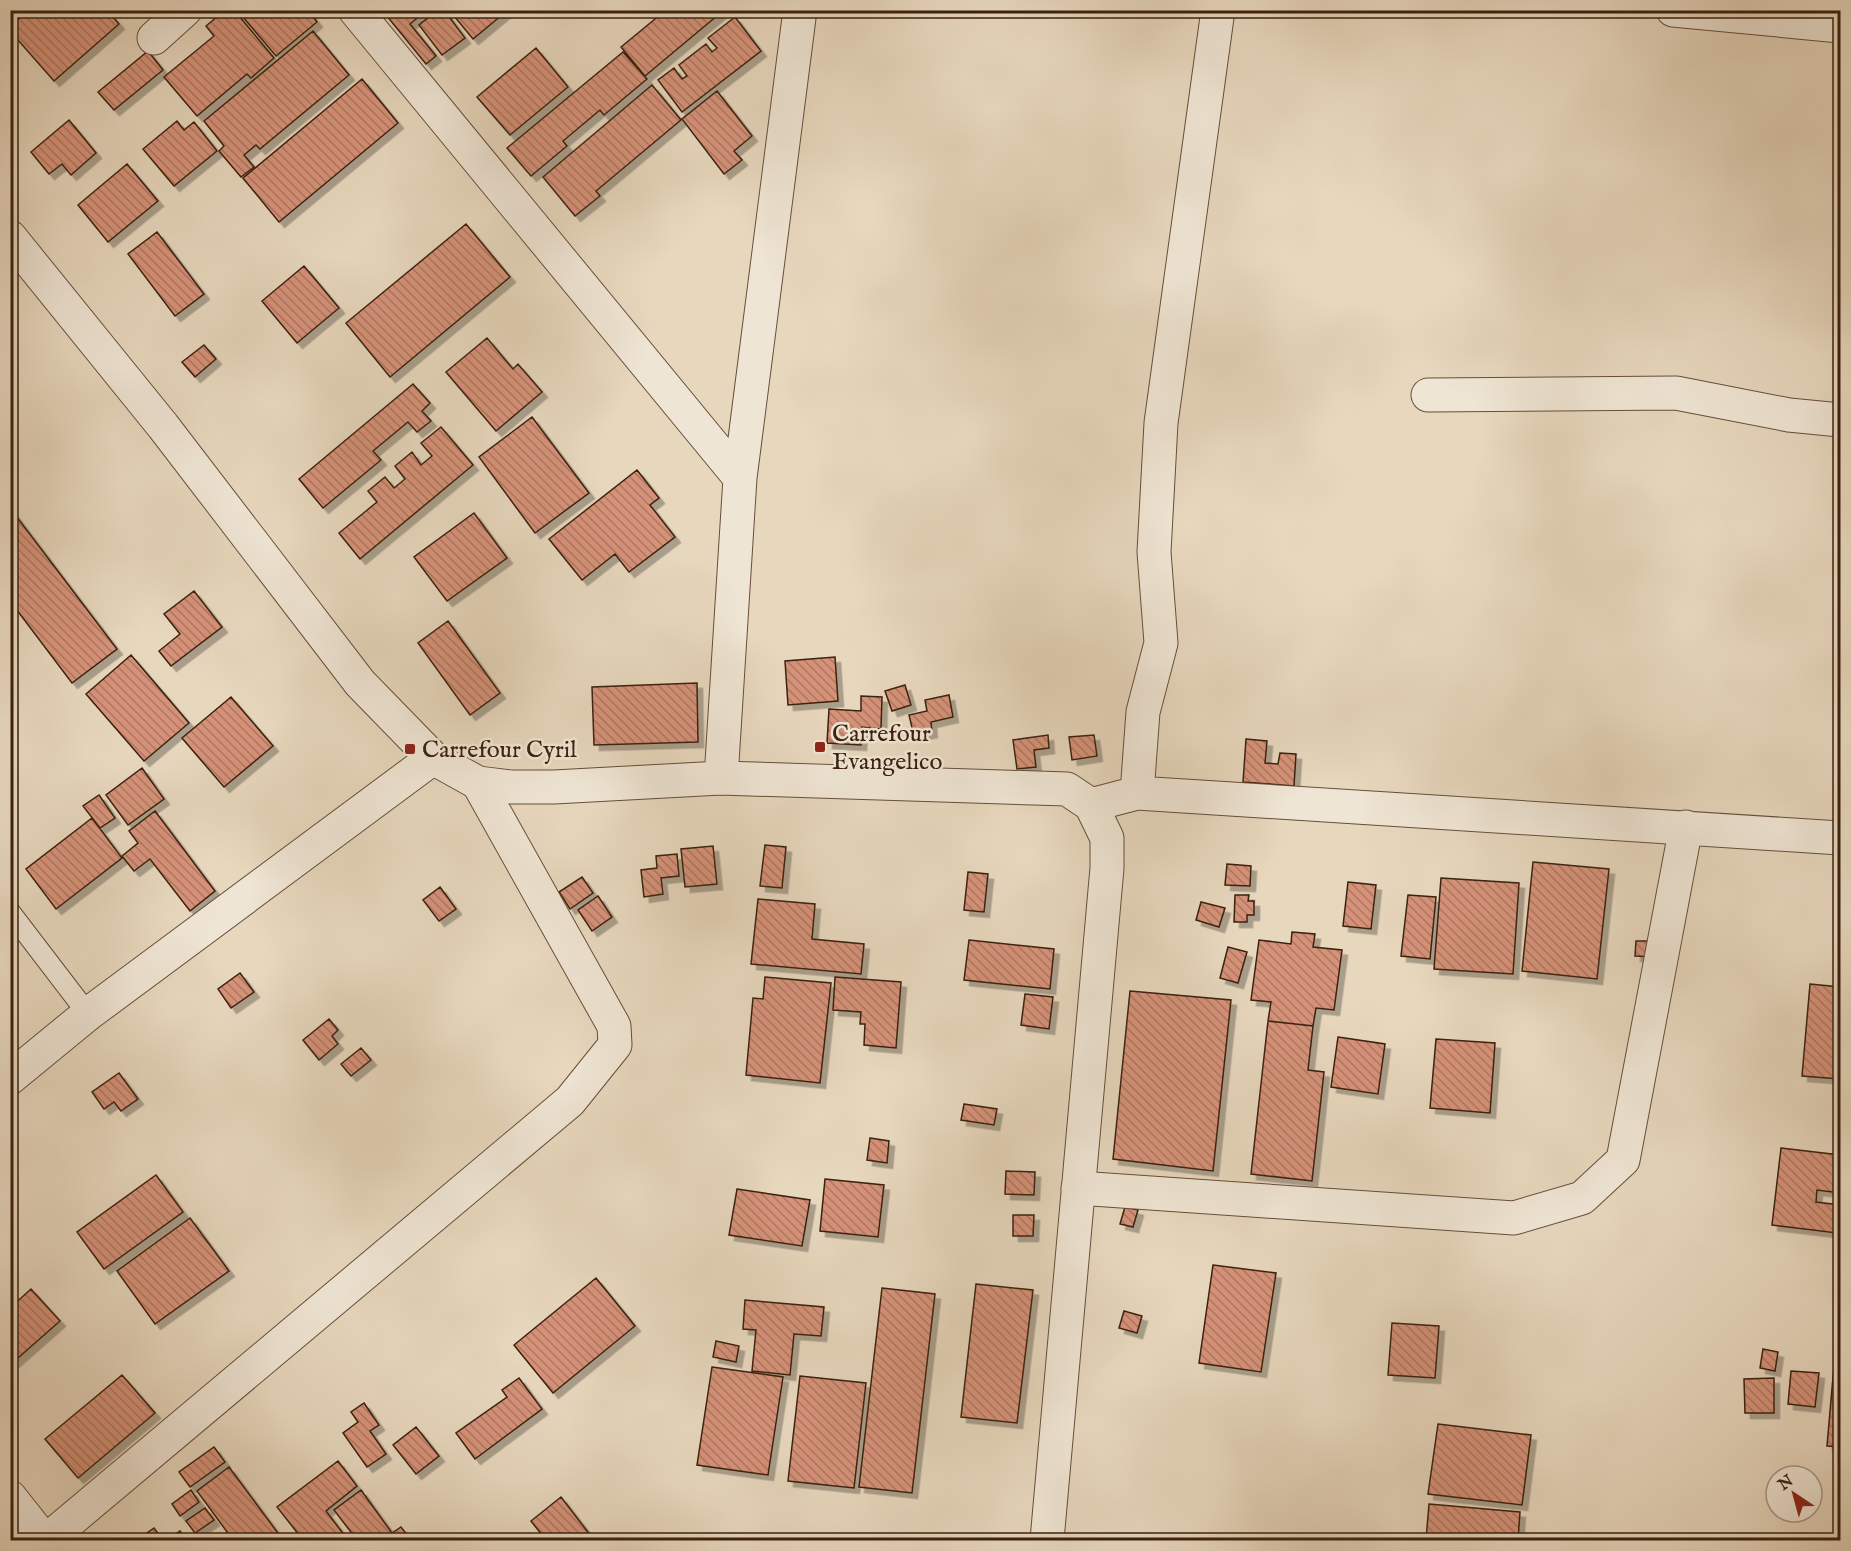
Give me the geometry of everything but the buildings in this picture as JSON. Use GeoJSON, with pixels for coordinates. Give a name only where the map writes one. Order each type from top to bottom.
{"type":"FeatureCollection","features":[{"type":"Feature","properties":{"kind":"street"},"geometry":{"type":"LineString","coordinates":[[154,38],[185,10]]}},
{"type":"Feature","properties":{"kind":"street"},"geometry":{"type":"LineString","coordinates":[[355,10],[740,478]]}},
{"type":"Feature","properties":{"kind":"street"},"geometry":{"type":"LineString","coordinates":[[721,778],[740,478],[800,10]]}},
{"type":"Feature","properties":{"kind":"street"},"geometry":{"type":"LineString","coordinates":[[1137,793],[1143,712],[1161,644],[1154,552],[1161,423],[1218,10]]}},
{"type":"Feature","properties":{"kind":"street"},"geometry":{"type":"LineString","coordinates":[[1673,10],[1840,26]]}},
{"type":"Feature","properties":{"kind":"street"},"geometry":{"type":"LineString","coordinates":[[10,237],[163,426],[360,683],[433,758],[478,783],[554,787],[721,778],[1067,789],[1091,805],[1107,838],[1107,868],[1047,1540]]}},
{"type":"Feature","properties":{"kind":"street"},"geometry":{"type":"LineString","coordinates":[[1428,395],[1676,393],[1789,414],[1840,420]]}},
{"type":"Feature","properties":{"kind":"street"},"geometry":{"type":"LineString","coordinates":[[10,1078],[88,1014],[433,758]]}},
{"type":"Feature","properties":{"kind":"street"},"geometry":{"type":"LineString","coordinates":[[10,1497],[45,1540],[570,1101],[615,1045],[614,1026],[478,783]]}},
{"type":"Feature","properties":{"kind":"street"},"geometry":{"type":"LineString","coordinates":[[1091,805],[1137,793],[1840,838]]}},
{"type":"Feature","properties":{"kind":"street"},"geometry":{"type":"LineString","coordinates":[[1078,1188],[1514,1218],[1582,1198],[1623,1160],[1686,827]]}},
{"type":"Feature","properties":{"kind":"lane"},"geometry":{"type":"LineString","coordinates":[[10,912],[88,1014]]}},
{"type":"Feature","properties":{"kind":"place","name":"Carrefour Evangelico"},"geometry":{"type":"Point","coordinates":[820,747]}},
{"type":"Feature","properties":{"kind":"place","name":"Carrefour Cyril"},"geometry":{"type":"Point","coordinates":[410,749]}}]}
